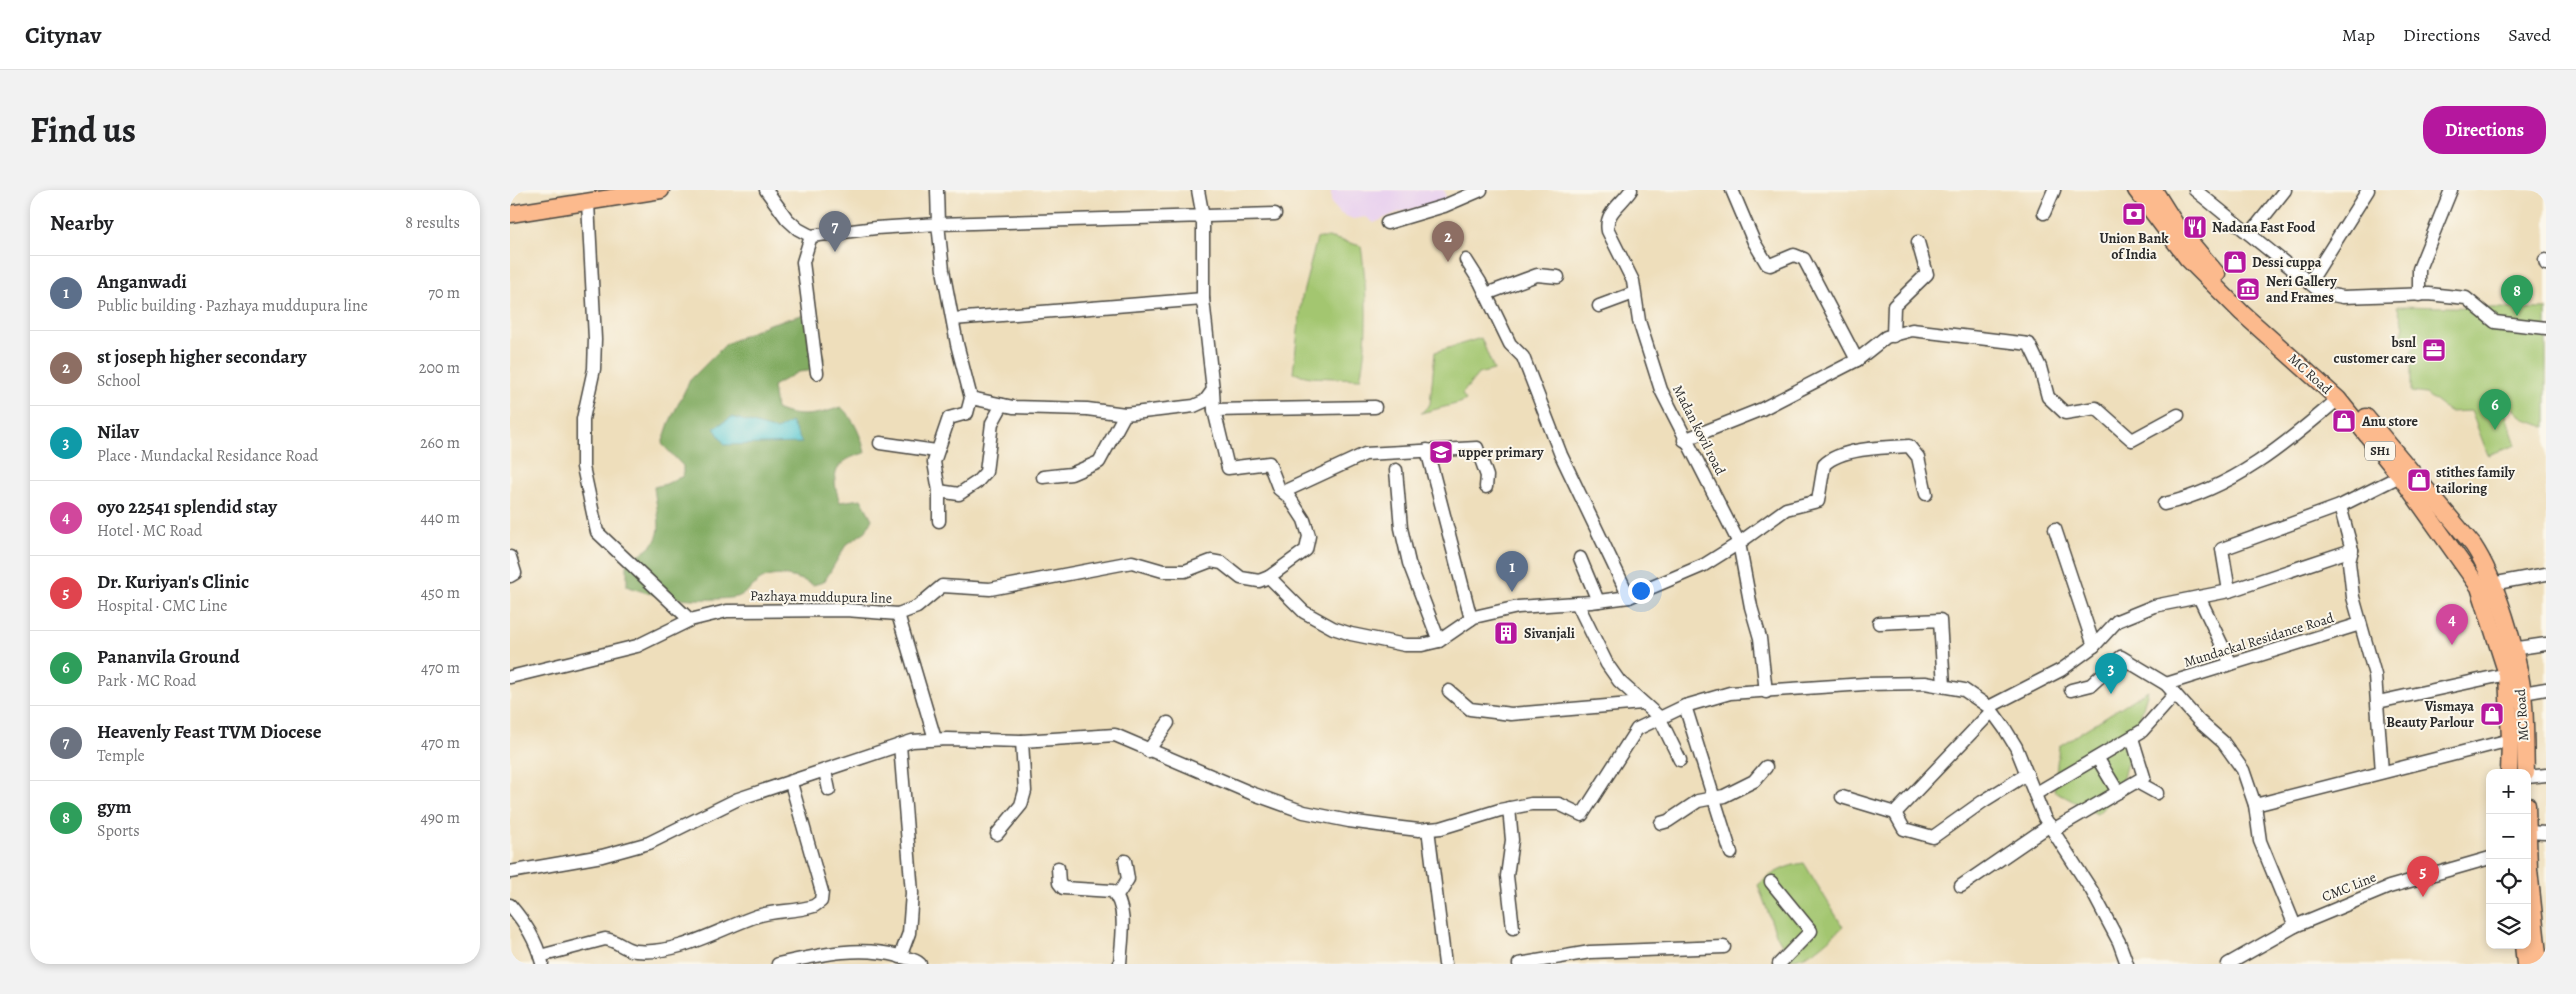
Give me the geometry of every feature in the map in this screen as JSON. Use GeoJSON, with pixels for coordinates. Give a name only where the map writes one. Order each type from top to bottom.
{"type":"FeatureCollection","features":[{"type":"Feature","properties":{"kind":"main road"},"geometry":{"type":"LineString","coordinates":[[510,214],[661,190]]}},
{"type":"Feature","properties":{"kind":"main road","name":"MC Road"},"geometry":{"type":"LineString","coordinates":[[2136,190],[2187,258],[2242,313],[2338,399],[2486,585],[2512,649],[2522,693],[2526,769]]}},
{"type":"Feature","properties":{"kind":"main road","name":"MC Road"},"geometry":{"type":"LineString","coordinates":[[2154,190],[2176,225],[2213,271],[2352,401],[2473,545],[2484,563],[2486,585],[2507,674],[2510,740],[2509,769]]}},
{"type":"Feature","properties":{"kind":"main road"},"geometry":{"type":"LineString","coordinates":[[2530,859],[2539,964]]}},
{"type":"Feature","properties":{"kind":"main road"},"geometry":{"type":"LineString","coordinates":[[2523,949],[2525,964]]}},
{"type":"Feature","properties":{"kind":"street"},"geometry":{"type":"LineString","coordinates":[[766,190],[787,219],[798,229],[811,236],[876,228],[938,224],[1275,214]]}},
{"type":"Feature","properties":{"kind":"street"},"geometry":{"type":"LineString","coordinates":[[937,190],[938,224],[943,270],[971,398],[967,413],[949,418],[936,451],[934,462],[940,491],[939,521]]}},
{"type":"Feature","properties":{"kind":"street"},"geometry":{"type":"LineString","coordinates":[[1198,190],[1203,217],[1204,299],[1214,410],[1228,468],[1269,463],[1279,489],[1304,520],[1309,536],[1306,550],[1269,577],[1304,612],[1333,628],[1351,634],[1405,645],[1422,645],[1438,641],[1471,620],[1518,607],[1577,604],[1629,597],[1704,565],[1740,543],[1786,509],[1818,501],[1824,465],[1832,458],[1841,455],[1859,451],[1909,446],[1918,457],[1926,494]]}},
{"type":"Feature","properties":{"kind":"street"},"geometry":{"type":"LineString","coordinates":[[1387,223],[1444,206],[1481,190]]}},
{"type":"Feature","properties":{"kind":"street","name":"Madan kovil road"},"geometry":{"type":"LineString","coordinates":[[1631,190],[1608,215],[1606,224],[1632,281],[1647,352],[1661,390],[1684,440],[1740,543],[1751,607],[1760,638],[1766,692]]}},
{"type":"Feature","properties":{"kind":"street"},"geometry":{"type":"LineString","coordinates":[[1732,190],[1754,242],[1767,264],[1770,265],[1794,255],[1804,259],[1857,360]]}},
{"type":"Feature","properties":{"kind":"street"},"geometry":{"type":"LineString","coordinates":[[2044,213],[2054,190]]}},
{"type":"Feature","properties":{"kind":"street"},"geometry":{"type":"LineString","coordinates":[[2195,190],[2322,293],[2343,297],[2419,295],[2466,298],[2495,322],[2546,328]]}},
{"type":"Feature","properties":{"kind":"street"},"geometry":{"type":"LineString","coordinates":[[2250,234],[2285,190]]}},
{"type":"Feature","properties":{"kind":"street"},"geometry":{"type":"LineString","coordinates":[[2310,282],[2368,190]]}},
{"type":"Feature","properties":{"kind":"street"},"geometry":{"type":"LineString","coordinates":[[2419,295],[2419,270],[2451,190]]}},
{"type":"Feature","properties":{"kind":"street"},"geometry":{"type":"LineString","coordinates":[[588,203],[595,339],[594,369],[583,419],[583,467],[597,532],[690,620]]}},
{"type":"Feature","properties":{"kind":"street"},"geometry":{"type":"LineString","coordinates":[[811,236],[803,262],[817,373]]}},
{"type":"Feature","properties":{"kind":"street"},"geometry":{"type":"LineString","coordinates":[[1893,336],[1894,306],[1927,274],[1918,242]]}},
{"type":"Feature","properties":{"kind":"street"},"geometry":{"type":"LineString","coordinates":[[1466,260],[1486,294],[1510,344],[1524,356],[1561,455],[1629,597]]}},
{"type":"Feature","properties":{"kind":"street"},"geometry":{"type":"LineString","coordinates":[[1486,294],[1537,275],[1558,277]]}},
{"type":"Feature","properties":{"kind":"street"},"geometry":{"type":"LineString","coordinates":[[1599,306],[1634,292]]}},
{"type":"Feature","properties":{"kind":"street"},"geometry":{"type":"LineString","coordinates":[[953,319],[1204,299]]}},
{"type":"Feature","properties":{"kind":"street"},"geometry":{"type":"LineString","coordinates":[[1684,440],[1762,409],[1857,360],[1886,337],[1923,330],[2029,344],[2040,367],[2048,397],[2065,414],[2096,408],[2132,440],[2178,415]]}},
{"type":"Feature","properties":{"kind":"street"},"geometry":{"type":"LineString","coordinates":[[971,398],[1002,405],[1088,409],[1125,414],[1194,406],[1205,401],[1212,390]]}},
{"type":"Feature","properties":{"kind":"street"},"geometry":{"type":"LineString","coordinates":[[2164,504],[2190,498],[2241,473],[2295,436],[2338,399]]}},
{"type":"Feature","properties":{"kind":"street"},"geometry":{"type":"LineString","coordinates":[[940,491],[959,494],[977,482],[986,472],[992,423],[1002,405]]}},
{"type":"Feature","properties":{"kind":"street"},"geometry":{"type":"LineString","coordinates":[[1214,410],[1375,407]]}},
{"type":"Feature","properties":{"kind":"street"},"geometry":{"type":"LineString","coordinates":[[1044,477],[1071,474],[1099,462],[1125,414]]}},
{"type":"Feature","properties":{"kind":"street"},"geometry":{"type":"LineString","coordinates":[[880,443],[936,451]]}},
{"type":"Feature","properties":{"kind":"street"},"geometry":{"type":"LineString","coordinates":[[1283,492],[1365,454],[1477,448],[1487,476],[1486,487]]}},
{"type":"Feature","properties":{"kind":"street"},"geometry":{"type":"LineString","coordinates":[[1427,450],[1471,620]]}},
{"type":"Feature","properties":{"kind":"street"},"geometry":{"type":"LineString","coordinates":[[1396,470],[1401,528],[1405,545],[1438,641]]}},
{"type":"Feature","properties":{"kind":"street"},"geometry":{"type":"LineString","coordinates":[[2229,591],[2222,549],[2340,506],[2400,476]]}},
{"type":"Feature","properties":{"kind":"street"},"geometry":{"type":"LineString","coordinates":[[2340,506],[2352,550],[2349,562],[2353,597],[2375,675],[2382,772]]}},
{"type":"Feature","properties":{"kind":"street"},"geometry":{"type":"LineString","coordinates":[[2055,529],[2094,646]]}},
{"type":"Feature","properties":{"kind":"street"},"geometry":{"type":"LineString","coordinates":[[1895,813],[1990,709],[2061,670],[2094,646],[2117,621],[2154,606],[2229,591],[2352,550]]}},
{"type":"Feature","properties":{"kind":"street"},"geometry":{"type":"LineString","coordinates":[[510,557],[515,573],[510,576]]}},
{"type":"Feature","properties":{"kind":"street"},"geometry":{"type":"LineString","coordinates":[[1580,558],[1598,601]]}},
{"type":"Feature","properties":{"kind":"street","name":"Pazhaya muddupura line"},"geometry":{"type":"LineString","coordinates":[[510,677],[637,646],[690,620],[727,611],[846,610],[898,614],[917,606],[942,586],[990,589],[1132,562],[1163,571],[1185,571],[1212,561],[1222,563],[1241,578],[1259,581],[1269,577]]}},
{"type":"Feature","properties":{"kind":"street"},"geometry":{"type":"LineString","coordinates":[[2486,585],[2546,574]]}},
{"type":"Feature","properties":{"kind":"street"},"geometry":{"type":"LineString","coordinates":[[2199,597],[2231,664]]}},
{"type":"Feature","properties":{"kind":"street"},"geometry":{"type":"LineString","coordinates":[[1577,604],[1607,664],[1619,681],[1659,717],[1680,760]]}},
{"type":"Feature","properties":{"kind":"street"},"geometry":{"type":"LineString","coordinates":[[898,614],[934,740]]}},
{"type":"Feature","properties":{"kind":"street"},"geometry":{"type":"LineString","coordinates":[[1879,624],[1940,620],[1944,686]]}},
{"type":"Feature","properties":{"kind":"street","name":"Mundackal Residance Road"},"geometry":{"type":"LineString","coordinates":[[2166,684],[2360,624]]}},
{"type":"Feature","properties":{"kind":"street"},"geometry":{"type":"LineString","coordinates":[[2512,649],[2546,644]]}},
{"type":"Feature","properties":{"kind":"street"},"geometry":{"type":"LineString","coordinates":[[2072,690],[2091,685],[2122,657],[2166,684],[2223,742],[2243,770],[2255,806],[2260,841],[2295,926]]}},
{"type":"Feature","properties":{"kind":"street"},"geometry":{"type":"LineString","coordinates":[[2378,702],[2507,674]]}},
{"type":"Feature","properties":{"kind":"street"},"geometry":{"type":"LineString","coordinates":[[510,872],[602,856],[649,843],[738,799],[825,772],[912,741],[979,738],[1022,741],[1115,736],[1135,742],[1148,751],[1304,812],[1349,821],[1419,830],[1441,828],[1509,808],[1531,804],[1559,804],[1582,815],[1637,729],[1685,706],[1730,693],[1865,684],[1925,683],[1964,690],[1990,709],[2016,747],[2051,828],[2092,891],[2119,942],[2127,964]]}},
{"type":"Feature","properties":{"kind":"street"},"geometry":{"type":"LineString","coordinates":[[2522,693],[2546,689]]}},
{"type":"Feature","properties":{"kind":"street"},"geometry":{"type":"LineString","coordinates":[[1449,691],[1470,709],[1511,714],[1642,703]]}},
{"type":"Feature","properties":{"kind":"street"},"geometry":{"type":"LineString","coordinates":[[2035,794],[2098,759],[2142,731],[2175,694]]}},
{"type":"Feature","properties":{"kind":"street"},"geometry":{"type":"LineString","coordinates":[[1685,706],[1731,853]]}},
{"type":"Feature","properties":{"kind":"street"},"geometry":{"type":"LineString","coordinates":[[1148,751],[1168,723]]}},
{"type":"Feature","properties":{"kind":"street"},"geometry":{"type":"LineString","coordinates":[[1961,886],[2051,828],[2144,777],[2132,738]]}},
{"type":"Feature","properties":{"kind":"street"},"geometry":{"type":"LineString","coordinates":[[2255,806],[2510,740]]}},
{"type":"Feature","properties":{"kind":"street"},"geometry":{"type":"LineString","coordinates":[[997,834],[1021,806],[1025,791],[1022,741]]}},
{"type":"Feature","properties":{"kind":"street"},"geometry":{"type":"LineString","coordinates":[[900,745],[912,893],[909,933],[900,957]]}},
{"type":"Feature","properties":{"kind":"street"},"geometry":{"type":"LineString","coordinates":[[2098,759],[2118,792]]}},
{"type":"Feature","properties":{"kind":"street"},"geometry":{"type":"LineString","coordinates":[[1661,823],[1668,821],[1698,801],[1724,796],[1754,781],[1766,767]]}},
{"type":"Feature","properties":{"kind":"street"},"geometry":{"type":"LineString","coordinates":[[825,772],[829,790]]}},
{"type":"Feature","properties":{"kind":"street"},"geometry":{"type":"LineString","coordinates":[[1842,797],[1895,813],[1904,828],[1933,837],[1982,802],[2027,774]]}},
{"type":"Feature","properties":{"kind":"street"},"geometry":{"type":"LineString","coordinates":[[2531,777],[2546,775]]}},
{"type":"Feature","properties":{"kind":"street"},"geometry":{"type":"LineString","coordinates":[[2137,782],[2156,793]]}},
{"type":"Feature","properties":{"kind":"street"},"geometry":{"type":"LineString","coordinates":[[510,905],[526,924],[541,960],[605,939],[613,940],[627,949],[636,951],[662,950],[718,933],[759,915],[814,906],[820,901],[822,892],[791,783]]}},
{"type":"Feature","properties":{"kind":"street"},"geometry":{"type":"LineString","coordinates":[[1509,808],[1512,840],[1507,876],[1513,928]]}},
{"type":"Feature","properties":{"kind":"street"},"geometry":{"type":"LineString","coordinates":[[1428,829],[1445,964]]}},
{"type":"Feature","properties":{"kind":"street"},"geometry":{"type":"LineString","coordinates":[[2531,839],[2546,833]]}},
{"type":"Feature","properties":{"kind":"street","name":"CMC Line"},"geometry":{"type":"LineString","coordinates":[[2228,964],[2295,926],[2389,887],[2487,859]]}},
{"type":"Feature","properties":{"kind":"street"},"geometry":{"type":"LineString","coordinates":[[1117,896],[1128,879],[1125,861]]}},
{"type":"Feature","properties":{"kind":"street"},"geometry":{"type":"LineString","coordinates":[[1058,868],[1059,883],[1063,888],[1112,891],[1117,896],[1122,917],[1120,964]]}},
{"type":"Feature","properties":{"kind":"street"},"geometry":{"type":"LineString","coordinates":[[1771,882],[1811,931],[1779,964]]}},
{"type":"Feature","properties":{"kind":"street"},"geometry":{"type":"LineString","coordinates":[[1519,964],[1572,960],[1590,952],[1724,947]]}},
{"type":"Feature","properties":{"kind":"street"},"geometry":{"type":"LineString","coordinates":[[778,964],[855,950],[878,950],[912,959],[920,964]]}},
{"type":"Feature","properties":{"kind":"shaded area"},"geometry":{"type":"Polygon","coordinates":[[[1331,190],[1444,190],[1447,201],[1396,213],[1374,223],[1366,217],[1353,219],[1341,214],[1331,203],[1331,190]]]}},
{"type":"Feature","properties":{"kind":"green space"},"geometry":{"type":"Polygon","coordinates":[[[1317,238],[1332,238],[1361,246],[1365,278],[1366,330],[1360,379],[1310,377],[1293,373],[1302,297],[1317,238]]]}},
{"type":"Feature","properties":{"kind":"green space"},"geometry":{"type":"Polygon","coordinates":[[[2397,306],[2546,309],[2546,427],[2525,420],[2506,402],[2501,400],[2516,445],[2488,455],[2471,411],[2449,412],[2426,394],[2411,392],[2411,353],[2418,340],[2401,337],[2404,326],[2397,306]]]}},
{"type":"Feature","properties":{"kind":"green space"},"geometry":{"type":"Polygon","coordinates":[[[802,315],[812,328],[824,359],[817,370],[798,372],[773,386],[776,409],[792,414],[808,415],[841,407],[850,417],[859,434],[865,453],[841,464],[835,476],[835,483],[840,502],[861,499],[872,519],[866,531],[846,545],[824,582],[813,585],[801,579],[779,575],[759,581],[737,597],[711,599],[666,597],[627,586],[627,560],[641,554],[656,539],[659,522],[654,487],[683,476],[683,466],[662,444],[669,423],[690,380],[726,344],[769,324],[802,315]]]}},
{"type":"Feature","properties":{"kind":"green space"},"geometry":{"type":"Polygon","coordinates":[[[1481,338],[1494,370],[1478,374],[1462,394],[1466,400],[1421,413],[1430,404],[1435,352],[1481,338]]]}},
{"type":"Feature","properties":{"kind":"green space"},"geometry":{"type":"Polygon","coordinates":[[[2148,690],[2118,794],[2097,814],[2054,791],[2059,746],[2148,690]]]}},
{"type":"Feature","properties":{"kind":"green space"},"geometry":{"type":"Polygon","coordinates":[[[1804,863],[1843,927],[1812,952],[1790,959],[1776,934],[1758,885],[1780,870],[1804,863]]]}},
{"type":"Feature","properties":{"kind":"water"},"geometry":{"type":"Polygon","coordinates":[[[732,417],[777,430],[791,422],[802,443],[725,445],[714,428],[732,417]]]}},
{"type":"Feature","properties":{"kind":"place","name":"Union Bank of India"},"geometry":{"type":"Point","coordinates":[2134,214]}},
{"type":"Feature","properties":{"kind":"place","name":"Nadana Fast Food"},"geometry":{"type":"Point","coordinates":[2195,227]}},
{"type":"Feature","properties":{"kind":"place","name":"Heavenly Feast TVM Diocese"},"geometry":{"type":"Point","coordinates":[835,252]}},
{"type":"Feature","properties":{"kind":"place","name":"st joseph higher secondary"},"geometry":{"type":"Point","coordinates":[1448,262]}},
{"type":"Feature","properties":{"kind":"place","name":"Dessi cuppa"},"geometry":{"type":"Point","coordinates":[2235,262]}},
{"type":"Feature","properties":{"kind":"place","name":"Neri Gallery and Frames"},"geometry":{"type":"Point","coordinates":[2248,289]}},
{"type":"Feature","properties":{"kind":"place","name":"gym"},"geometry":{"type":"Point","coordinates":[2517,316]}},
{"type":"Feature","properties":{"kind":"place","name":"bsnl customer care"},"geometry":{"type":"Point","coordinates":[2434,350]}},
{"type":"Feature","properties":{"kind":"place","name":"Anu store"},"geometry":{"type":"Point","coordinates":[2344,421]}},
{"type":"Feature","properties":{"kind":"place","name":"Pananvila Ground"},"geometry":{"type":"Point","coordinates":[2495,430]}},
{"type":"Feature","properties":{"kind":"place","name":"upper primary"},"geometry":{"type":"Point","coordinates":[1441,452]}},
{"type":"Feature","properties":{"kind":"place","name":"stithes family tailoring"},"geometry":{"type":"Point","coordinates":[2419,480]}},
{"type":"Feature","properties":{"kind":"place","name":"Anganwadi"},"geometry":{"type":"Point","coordinates":[1512,592]}},
{"type":"Feature","properties":{"kind":"place","name":"Sivanjali"},"geometry":{"type":"Point","coordinates":[1506,633]}},
{"type":"Feature","properties":{"kind":"place","name":"oyo 22541 splendid stay"},"geometry":{"type":"Point","coordinates":[2452,645]}},
{"type":"Feature","properties":{"kind":"place","name":"Nilav"},"geometry":{"type":"Point","coordinates":[2111,694]}},
{"type":"Feature","properties":{"kind":"place","name":"Vismaya Beauty Parlour"},"geometry":{"type":"Point","coordinates":[2492,714]}},
{"type":"Feature","properties":{"kind":"place","name":"Dr. Kuriyan's Clinic"},"geometry":{"type":"Point","coordinates":[2423,897]}}]}
